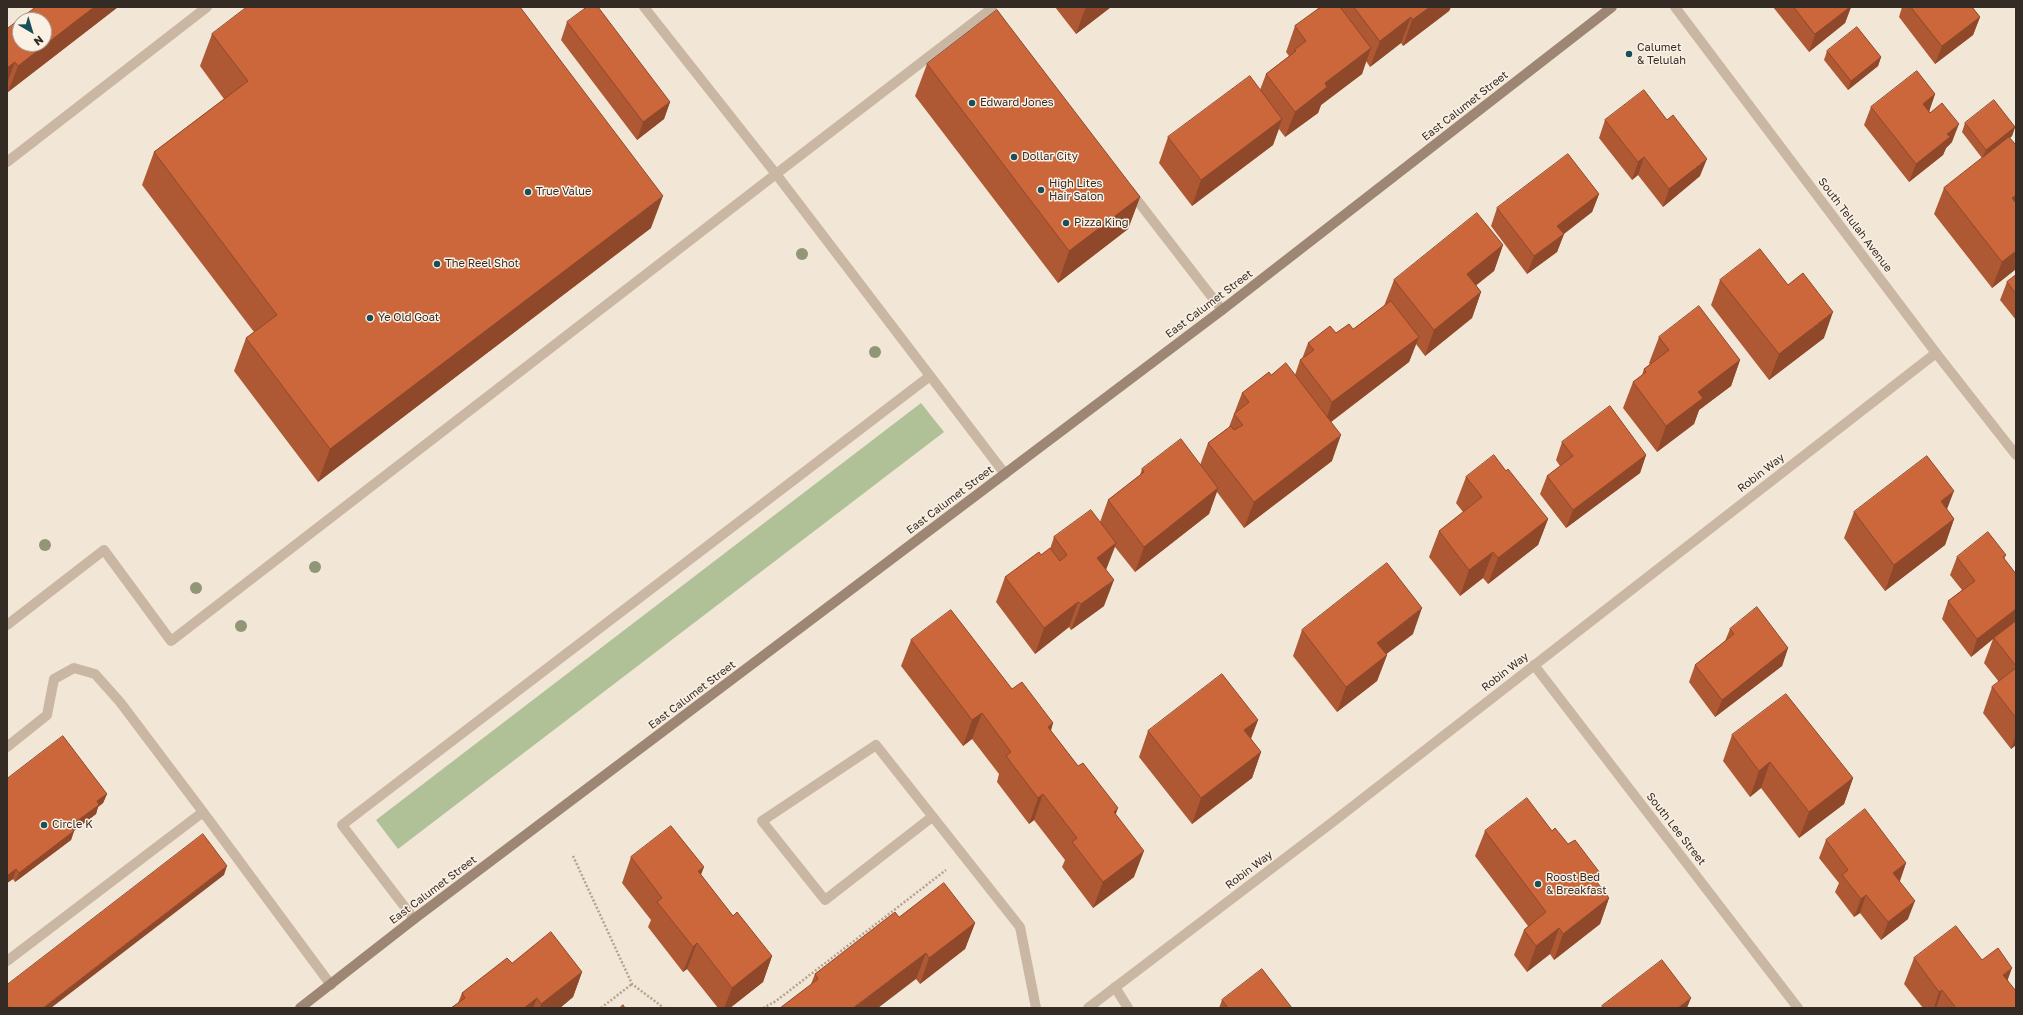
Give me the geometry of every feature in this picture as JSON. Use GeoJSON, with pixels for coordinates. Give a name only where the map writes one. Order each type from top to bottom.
{"type":"FeatureCollection","features":[{"type":"Feature","properties":{"kind":"main road","name":"East Calumet Street"},"geometry":{"type":"LineString","coordinates":[[300,1008],[332,985],[414,919],[1222,310],[1612,7]]}},
{"type":"Feature","properties":{"kind":"street"},"geometry":{"type":"LineString","coordinates":[[7,162],[207,7]]}},
{"type":"Feature","properties":{"kind":"street"},"geometry":{"type":"LineString","coordinates":[[644,7],[776,174],[1005,474]]}},
{"type":"Feature","properties":{"kind":"street","name":"South Telulah Avenue"},"geometry":{"type":"LineString","coordinates":[[1675,7],[1936,353],[2016,455]]}},
{"type":"Feature","properties":{"kind":"street"},"geometry":{"type":"LineString","coordinates":[[7,625],[104,550],[171,641],[776,174],[992,10],[1006,28]]}},
{"type":"Feature","properties":{"kind":"street"},"geometry":{"type":"LineString","coordinates":[[1125,184],[1222,310]]}},
{"type":"Feature","properties":{"kind":"street","name":"Robin Way"},"geometry":{"type":"LineString","coordinates":[[1088,1008],[1340,816],[1936,353]]}},
{"type":"Feature","properties":{"kind":"street"},"geometry":{"type":"LineString","coordinates":[[414,919],[342,825],[930,376]]}},
{"type":"Feature","properties":{"kind":"street","name":"South Lee Street"},"geometry":{"type":"LineString","coordinates":[[1534,665],[1798,1008]]}},
{"type":"Feature","properties":{"kind":"street"},"geometry":{"type":"LineString","coordinates":[[7,747],[47,715],[54,679],[74,668],[95,674],[120,702],[332,985]]}},
{"type":"Feature","properties":{"kind":"street"},"geometry":{"type":"LineString","coordinates":[[932,817],[825,900],[762,821],[876,746],[1020,927],[1036,1008]]}},
{"type":"Feature","properties":{"kind":"street"},"geometry":{"type":"LineString","coordinates":[[7,961],[203,812]]}},
{"type":"Feature","properties":{"kind":"street"},"geometry":{"type":"LineString","coordinates":[[1115,987],[1128,1008]]}},
{"type":"Feature","properties":{"kind":"path"},"geometry":{"type":"LineString","coordinates":[[573,856],[632,984],[664,1008]]}},
{"type":"Feature","properties":{"kind":"path"},"geometry":{"type":"LineString","coordinates":[[763,1008],[776,1002],[964,856]]}},
{"type":"Feature","properties":{"kind":"path"},"geometry":{"type":"LineString","coordinates":[[601,1008],[632,984]]}},
{"type":"Feature","properties":{"kind":"green space"},"geometry":{"type":"Polygon","coordinates":[[[921,403],[944,432],[398,849],[376,820],[921,403]]]}},
{"type":"Feature","properties":{"kind":"building"},"geometry":{"type":"Polygon","coordinates":[[[36,7],[94,7],[52,40],[52,12],[29,12],[36,7]]]}},
{"type":"Feature","properties":{"kind":"building"},"geometry":{"type":"Polygon","coordinates":[[[247,7],[520,7],[663,196],[330,449],[246,338],[277,315],[154,152],[248,81],[212,34],[247,7]]]}},
{"type":"Feature","properties":{"kind":"building"},"geometry":{"type":"Polygon","coordinates":[[[587,7],[598,7],[670,102],[643,122],[567,22],[587,7]]]}},
{"type":"Feature","properties":{"kind":"building"},"geometry":{"type":"Polygon","coordinates":[[[1321,7],[1340,7],[1371,48],[1325,83],[1327,87],[1295,112],[1266,74],[1296,51],[1294,50],[1306,41],[1295,26],[1321,7]]]}},
{"type":"Feature","properties":{"kind":"building"},"geometry":{"type":"Polygon","coordinates":[[[1354,7],[1430,7],[1412,20],[1411,17],[1380,41],[1354,7]]]}},
{"type":"Feature","properties":{"kind":"building"},"geometry":{"type":"Polygon","coordinates":[[[1794,7],[1850,7],[1815,34],[1794,7]]]}},
{"type":"Feature","properties":{"kind":"building"},"geometry":{"type":"Polygon","coordinates":[[[1911,7],[1972,7],[1980,17],[1942,46],[1911,7]]]}},
{"type":"Feature","properties":{"kind":"building"},"geometry":{"type":"Polygon","coordinates":[[[997,10],[1140,197],[1069,251],[927,64],[997,10]]]}},
{"type":"Feature","properties":{"kind":"building"},"geometry":{"type":"Polygon","coordinates":[[[12,25],[12,52],[36,52],[18,66],[15,62],[7,68],[7,29],[12,25]]]}},
{"type":"Feature","properties":{"kind":"building"},"geometry":{"type":"Polygon","coordinates":[[[1857,27],[1881,57],[1851,81],[1827,51],[1857,27]]]}},
{"type":"Feature","properties":{"kind":"building"},"geometry":{"type":"Polygon","coordinates":[[[1917,71],[1935,94],[1923,104],[1930,113],[1942,103],[1959,124],[1947,134],[1950,137],[1916,164],[1871,107],[1917,71]]]}},
{"type":"Feature","properties":{"kind":"building"},"geometry":{"type":"Polygon","coordinates":[[[1250,76],[1282,119],[1201,180],[1168,137],[1250,76]]]}},
{"type":"Feature","properties":{"kind":"building"},"geometry":{"type":"Polygon","coordinates":[[[1644,90],[1667,120],[1673,115],[1707,159],[1669,189],[1644,157],[1638,162],[1605,120],[1644,90]]]}},
{"type":"Feature","properties":{"kind":"building"},"geometry":{"type":"Polygon","coordinates":[[[1994,100],[2015,127],[1986,150],[1965,123],[1994,100]]]}},
{"type":"Feature","properties":{"kind":"building"},"geometry":{"type":"Polygon","coordinates":[[[2009,137],[2016,145],[2016,195],[2012,198],[2016,203],[2016,251],[2002,262],[1944,188],[2009,137]]]}},
{"type":"Feature","properties":{"kind":"building"},"geometry":{"type":"Polygon","coordinates":[[[1568,154],[1599,194],[1557,226],[1564,234],[1534,256],[1497,208],[1568,154]]]}},
{"type":"Feature","properties":{"kind":"building"},"geometry":{"type":"Polygon","coordinates":[[[1477,213],[1503,245],[1467,274],[1481,292],[1434,330],[1394,280],[1477,213]]]}},
{"type":"Feature","properties":{"kind":"building"},"geometry":{"type":"Polygon","coordinates":[[[1760,249],[1788,285],[1803,273],[1833,312],[1779,354],[1720,280],[1760,249]]]}},
{"type":"Feature","properties":{"kind":"building"},"geometry":{"type":"Polygon","coordinates":[[[2016,275],[2016,294],[2007,282],[2016,275]]]}},
{"type":"Feature","properties":{"kind":"building"},"geometry":{"type":"Polygon","coordinates":[[[1391,301],[1419,337],[1332,402],[1300,360],[1314,350],[1308,343],[1330,326],[1336,333],[1349,324],[1353,329],[1391,301]]]}},
{"type":"Feature","properties":{"kind":"building"},"geometry":{"type":"Polygon","coordinates":[[[1699,306],[1740,360],[1698,392],[1703,398],[1666,426],[1633,382],[1646,372],[1644,369],[1669,350],[1659,337],[1699,306]]]}},
{"type":"Feature","properties":{"kind":"building"},"geometry":{"type":"Polygon","coordinates":[[[1286,363],[1341,435],[1254,502],[1208,443],[1231,426],[1234,430],[1243,425],[1234,414],[1249,402],[1242,393],[1269,372],[1271,375],[1286,363]]]}},
{"type":"Feature","properties":{"kind":"building"},"geometry":{"type":"Polygon","coordinates":[[[1610,406],[1646,455],[1573,510],[1547,476],[1573,456],[1562,442],[1610,406]]]}},
{"type":"Feature","properties":{"kind":"building"},"geometry":{"type":"Polygon","coordinates":[[[1181,439],[1218,488],[1144,547],[1108,500],[1144,472],[1142,469],[1181,439]]]}},
{"type":"Feature","properties":{"kind":"building"},"geometry":{"type":"Polygon","coordinates":[[[1494,455],[1506,471],[1508,469],[1548,519],[1498,558],[1493,552],[1469,570],[1439,531],[1482,497],[1466,477],[1494,455]]]}},
{"type":"Feature","properties":{"kind":"building"},"geometry":{"type":"Polygon","coordinates":[[[1927,456],[1954,491],[1941,501],[1954,519],[1894,565],[1854,512],[1927,456]]]}},
{"type":"Feature","properties":{"kind":"building"},"geometry":{"type":"Polygon","coordinates":[[[1091,510],[1116,543],[1097,558],[1114,580],[1081,604],[1078,602],[1044,628],[1005,577],[1039,552],[1041,555],[1050,548],[1060,561],[1067,555],[1054,537],[1091,510]]]}},
{"type":"Feature","properties":{"kind":"building"},"geometry":{"type":"Polygon","coordinates":[[[1988,532],[2006,555],[2003,557],[2016,574],[2016,609],[1977,639],[1948,601],[1975,581],[1957,557],[1988,532]]]}},
{"type":"Feature","properties":{"kind":"building"},"geometry":{"type":"Polygon","coordinates":[[[1387,563],[1422,608],[1377,643],[1387,655],[1346,687],[1302,630],[1387,563]]]}},
{"type":"Feature","properties":{"kind":"building"},"geometry":{"type":"Polygon","coordinates":[[[1757,607],[1788,648],[1722,700],[1695,665],[1734,634],[1730,629],[1757,607]]]}},
{"type":"Feature","properties":{"kind":"building"},"geometry":{"type":"Polygon","coordinates":[[[951,610],[1012,689],[1022,682],[1053,723],[1048,727],[1078,766],[1083,763],[1118,808],[1114,812],[1144,851],[1103,882],[1072,842],[1077,838],[1043,794],[1038,798],[1006,756],[1011,752],[982,713],[972,720],[911,640],[951,610]]]}},
{"type":"Feature","properties":{"kind":"building"},"geometry":{"type":"Polygon","coordinates":[[[2016,621],[2016,666],[1994,638],[2016,621]]]}},
{"type":"Feature","properties":{"kind":"building"},"geometry":{"type":"Polygon","coordinates":[[[2016,668],[2016,718],[1992,687],[2016,668]]]}},
{"type":"Feature","properties":{"kind":"building"},"geometry":{"type":"Polygon","coordinates":[[[1222,674],[1258,720],[1244,730],[1261,752],[1201,798],[1148,731],[1222,674]]]}},
{"type":"Feature","properties":{"kind":"building"},"geometry":{"type":"Polygon","coordinates":[[[1786,694],[1853,778],[1809,812],[1770,762],[1759,771],[1732,735],[1786,694]]]}},
{"type":"Feature","properties":{"kind":"building","name":"Circle K"},"geometry":{"type":"Polygon","coordinates":[[[63,736],[107,794],[97,801],[99,805],[70,826],[74,831],[19,873],[16,869],[7,876],[7,779],[63,736]]]}},
{"type":"Feature","properties":{"kind":"building"},"geometry":{"type":"Polygon","coordinates":[[[1527,798],[1552,831],[1555,828],[1568,844],[1575,840],[1600,873],[1593,877],[1609,898],[1563,934],[1559,928],[1536,946],[1524,930],[1546,912],[1485,831],[1527,798]]]}},
{"type":"Feature","properties":{"kind":"building"},"geometry":{"type":"Polygon","coordinates":[[[1865,809],[1906,863],[1893,873],[1915,901],[1888,922],[1866,895],[1861,899],[1842,875],[1848,870],[1826,840],[1865,809]]]}},
{"type":"Feature","properties":{"kind":"building"},"geometry":{"type":"Polygon","coordinates":[[[671,826],[704,867],[698,871],[733,916],[737,912],[772,956],[732,988],[697,943],[693,947],[657,902],[662,898],[631,857],[671,826]]]}},
{"type":"Feature","properties":{"kind":"building"},"geometry":{"type":"Polygon","coordinates":[[[203,834],[227,866],[43,1008],[9,1008],[7,1005],[7,985],[203,834]]]}},
{"type":"Feature","properties":{"kind":"building"},"geometry":{"type":"Polygon","coordinates":[[[944,883],[975,923],[929,958],[926,953],[853,1008],[780,1008],[818,979],[815,974],[895,912],[899,917],[944,883]]]}},
{"type":"Feature","properties":{"kind":"building"},"geometry":{"type":"Polygon","coordinates":[[[1956,926],[1982,960],[1998,948],[2012,968],[2003,975],[2016,991],[2016,1008],[1956,1008],[1942,990],[1939,992],[1914,958],[1956,926]]]}},
{"type":"Feature","properties":{"kind":"building"},"geometry":{"type":"Polygon","coordinates":[[[551,932],[582,972],[541,1004],[537,998],[524,1008],[451,1008],[465,998],[462,993],[507,958],[512,963],[551,932]]]}},
{"type":"Feature","properties":{"kind":"building"},"geometry":{"type":"Polygon","coordinates":[[[1662,960],[1691,998],[1678,1008],[1603,1008],[1602,1006],[1662,960]]]}},
{"type":"Feature","properties":{"kind":"building"},"geometry":{"type":"Polygon","coordinates":[[[1262,969],[1292,1008],[1228,1008],[1222,1000],[1262,969]]]}},
{"type":"Feature","properties":{"kind":"place","name":"Calumet & Telulah"},"geometry":{"type":"Point","coordinates":[1629,54]}},
{"type":"Feature","properties":{"kind":"place","name":"Edward Jones"},"geometry":{"type":"Point","coordinates":[972,103]}},
{"type":"Feature","properties":{"kind":"place","name":"Dollar City"},"geometry":{"type":"Point","coordinates":[1014,157]}},
{"type":"Feature","properties":{"kind":"place","name":"High Lites Hair Salon"},"geometry":{"type":"Point","coordinates":[1041,190]}},
{"type":"Feature","properties":{"kind":"place","name":"True Value"},"geometry":{"type":"Point","coordinates":[528,192]}},
{"type":"Feature","properties":{"kind":"place","name":"Pizza King"},"geometry":{"type":"Point","coordinates":[1066,223]}},
{"type":"Feature","properties":{"kind":"place","name":"The Reel Shot"},"geometry":{"type":"Point","coordinates":[437,264]}},
{"type":"Feature","properties":{"kind":"place","name":"Ye Old Goat"},"geometry":{"type":"Point","coordinates":[370,318]}},
{"type":"Feature","properties":{"kind":"place","name":"Circle K"},"geometry":{"type":"Point","coordinates":[44,825]}},
{"type":"Feature","properties":{"kind":"place","name":"Roost Bed & Breakfast"},"geometry":{"type":"Point","coordinates":[1538,884]}}]}
